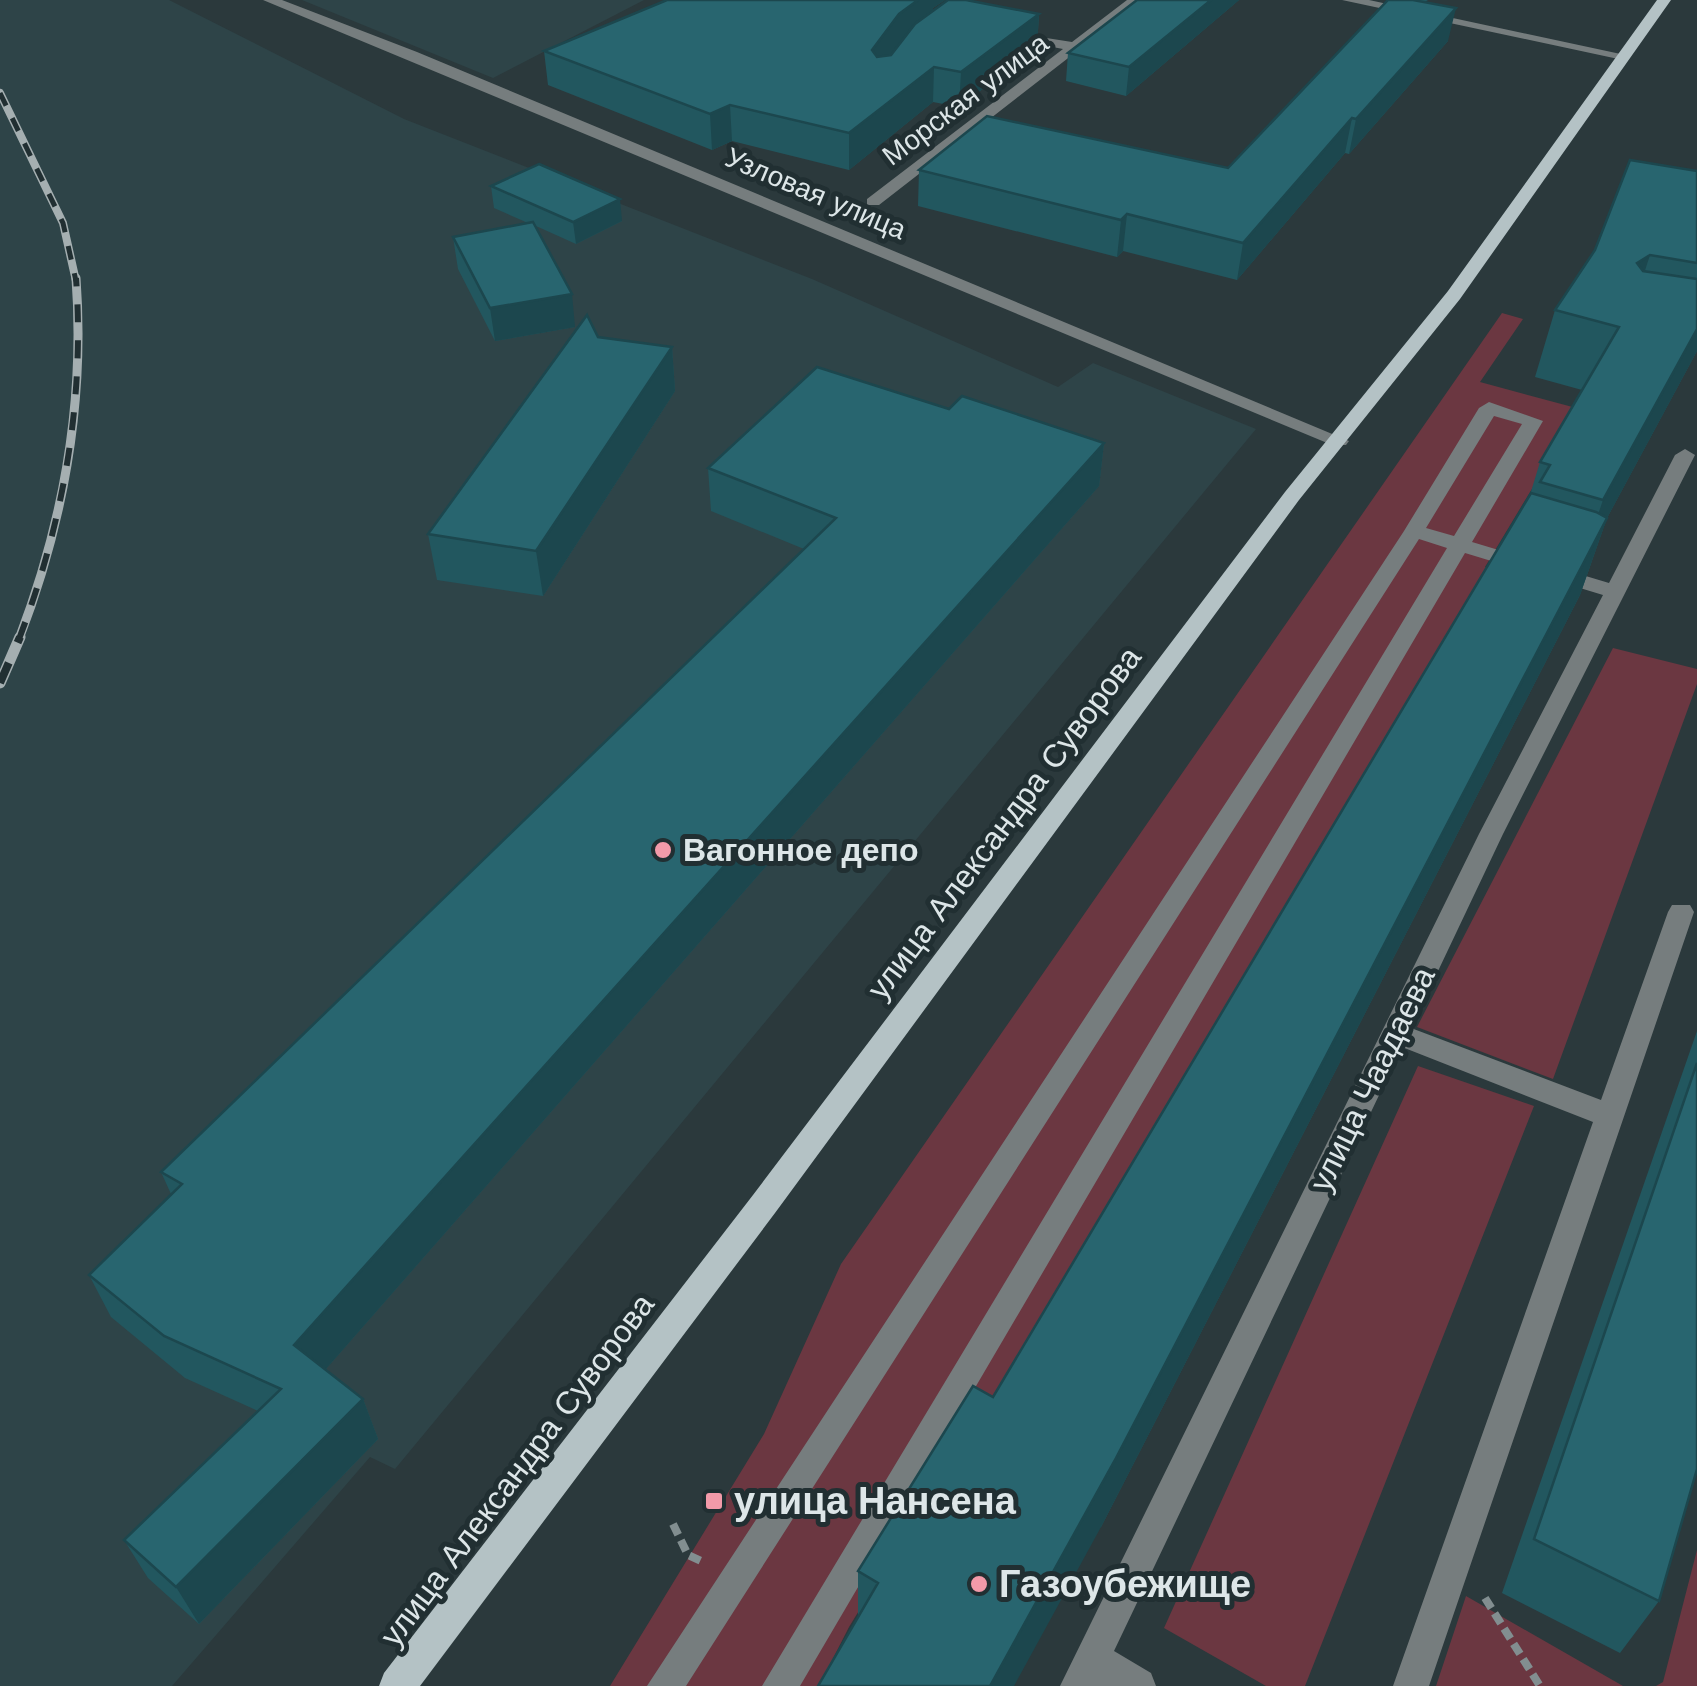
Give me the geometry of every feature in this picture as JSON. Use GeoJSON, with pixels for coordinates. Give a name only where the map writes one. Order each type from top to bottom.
{"type":"FeatureCollection","features":[{"type":"Feature","properties":{"kind":"main road","name":"улица Александра Суворова"},"geometry":{"type":"LineString","coordinates":[[397,1686],[764,1204],[1292,496],[1454,295],[1664,0]]}},
{"type":"Feature","properties":{"kind":"street","name":"Узловая улица"},"geometry":{"type":"LineString","coordinates":[[270,0],[412,55],[1339,441]]}},
{"type":"Feature","properties":{"kind":"street","name":"Морская улица"},"geometry":{"type":"LineString","coordinates":[[873,202],[1136,0]]}},
{"type":"Feature","properties":{"kind":"street"},"geometry":{"type":"LineString","coordinates":[[1350,0],[1623,56]]}},
{"type":"Feature","properties":{"kind":"street"},"geometry":{"type":"LineString","coordinates":[[982,30],[1075,47]]}},
{"type":"Feature","properties":{"kind":"street"},"geometry":{"type":"LineString","coordinates":[[665,1686],[1414,531],[1488,408],[1533,421],[780,1686]]}},
{"type":"Feature","properties":{"kind":"street","name":"улица Чаадаева"},"geometry":{"type":"LineString","coordinates":[[1138,1686],[1085,1672],[1394,1033],[1685,456]]}},
{"type":"Feature","properties":{"kind":"street"},"geometry":{"type":"LineString","coordinates":[[1414,531],[1616,592]]}},
{"type":"Feature","properties":{"kind":"street"},"geometry":{"type":"LineString","coordinates":[[1411,1686],[1681,912]]}},
{"type":"Feature","properties":{"kind":"street"},"geometry":{"type":"LineString","coordinates":[[1394,1033],[1610,1116]]}},
{"type":"Feature","properties":{"kind":"path"},"geometry":{"type":"LineString","coordinates":[[1458,1555],[1540,1686]]}},
{"type":"Feature","properties":{"kind":"shaded area"},"geometry":{"type":"Polygon","coordinates":[[[0,0],[169,0],[404,119],[812,279],[1058,387],[1093,363],[1256,429],[395,1469],[370,1457],[172,1686],[0,1686],[0,0]]]}},
{"type":"Feature","properties":{"kind":"shaded area"},"geometry":{"type":"Polygon","coordinates":[[[302,0],[644,0],[493,78],[302,0]]]}},
{"type":"Feature","properties":{"kind":"shaded area"},"geometry":{"type":"Polygon","coordinates":[[[1502,313],[1523,319],[1480,382],[1580,409],[1485,567],[1506,571],[1117,1235],[956,1452],[849,1627],[819,1686],[610,1686],[764,1434],[841,1264],[1502,313]]]}},
{"type":"Feature","properties":{"kind":"shaded area"},"geometry":{"type":"Polygon","coordinates":[[[1613,648],[1697,669],[1697,684],[1553,1079],[1417,1027],[1613,648]]]}},
{"type":"Feature","properties":{"kind":"shaded area"},"geometry":{"type":"Polygon","coordinates":[[[1418,1066],[1534,1106],[1305,1686],[1266,1686],[1164,1628],[1418,1066]]]}},
{"type":"Feature","properties":{"kind":"shaded area"},"geometry":{"type":"Polygon","coordinates":[[[1697,1550],[1697,1686],[1656,1686],[1663,1682],[1697,1550]]]}},
{"type":"Feature","properties":{"kind":"shaded area"},"geometry":{"type":"Polygon","coordinates":[[[1466,1596],[1623,1686],[1436,1686],[1466,1596]]]}},
{"type":"Feature","properties":{"kind":"building"},"geometry":{"type":"Polygon","coordinates":[[[667,0],[918,0],[899,14],[872,50],[877,57],[891,55],[915,24],[948,0],[1039,14],[961,72],[934,67],[849,133],[730,105],[710,114],[544,51],[667,0]]]}},
{"type":"Feature","properties":{"kind":"building"},"geometry":{"type":"Polygon","coordinates":[[[1137,0],[1211,0],[1129,67],[1068,53],[1137,0]]]}},
{"type":"Feature","properties":{"kind":"building"},"geometry":{"type":"Polygon","coordinates":[[[1388,0],[1456,8],[1356,119],[1352,118],[1243,243],[1127,214],[1121,220],[919,170],[987,116],[1228,168],[1388,0]]]}},
{"type":"Feature","properties":{"kind":"building"},"geometry":{"type":"Polygon","coordinates":[[[1630,160],[1697,171],[1697,263],[1650,255],[1637,263],[1643,271],[1697,279],[1697,329],[1603,500],[1540,482],[1550,465],[1540,462],[1619,327],[1555,310],[1595,250],[1630,160]]]}},
{"type":"Feature","properties":{"kind":"building"},"geometry":{"type":"Polygon","coordinates":[[[539,164],[620,199],[573,222],[491,186],[539,164]]]}},
{"type":"Feature","properties":{"kind":"building"},"geometry":{"type":"Polygon","coordinates":[[[533,222],[572,294],[490,308],[453,237],[533,222]]]}},
{"type":"Feature","properties":{"kind":"building"},"geometry":{"type":"Polygon","coordinates":[[[587,315],[598,337],[672,347],[536,551],[428,534],[587,315]]]}},
{"type":"Feature","properties":{"kind":"building","name":"Вагонное депо"},"geometry":{"type":"Polygon","coordinates":[[[817,367],[949,409],[962,396],[1104,443],[294,1345],[363,1399],[176,1587],[124,1540],[281,1389],[164,1336],[89,1275],[182,1184],[161,1172],[836,518],[708,468],[817,367]]]}},
{"type":"Feature","properties":{"kind":"building"},"geometry":{"type":"Polygon","coordinates":[[[1531,493],[1607,518],[1116,1458],[990,1686],[818,1686],[878,1583],[858,1571],[973,1386],[993,1397],[1531,493]]]}},
{"type":"Feature","properties":{"kind":"building"},"geometry":{"type":"Polygon","coordinates":[[[1697,1063],[1697,1469],[1659,1601],[1534,1539],[1697,1063]]]}},
{"type":"Feature","properties":{"kind":"railway"},"geometry":{"type":"LineString","coordinates":[[0,93],[63,223],[76,281]]}},
{"type":"Feature","properties":{"kind":"railway"},"geometry":{"type":"LineString","coordinates":[[19,639],[48,551],[67,462],[77,370],[76,278]]}},
{"type":"Feature","properties":{"kind":"railway"},"geometry":{"type":"LineString","coordinates":[[0,683],[20,637]]}},
{"type":"Feature","properties":{"kind":"place","name":"Вагонное депо"},"geometry":{"type":"Point","coordinates":[663,850]}},
{"type":"Feature","properties":{"kind":"place","name":"улица Нансена"},"geometry":{"type":"Point","coordinates":[714,1501]}},
{"type":"Feature","properties":{"kind":"place","name":"Газоубежище"},"geometry":{"type":"Point","coordinates":[979,1584]}}]}
